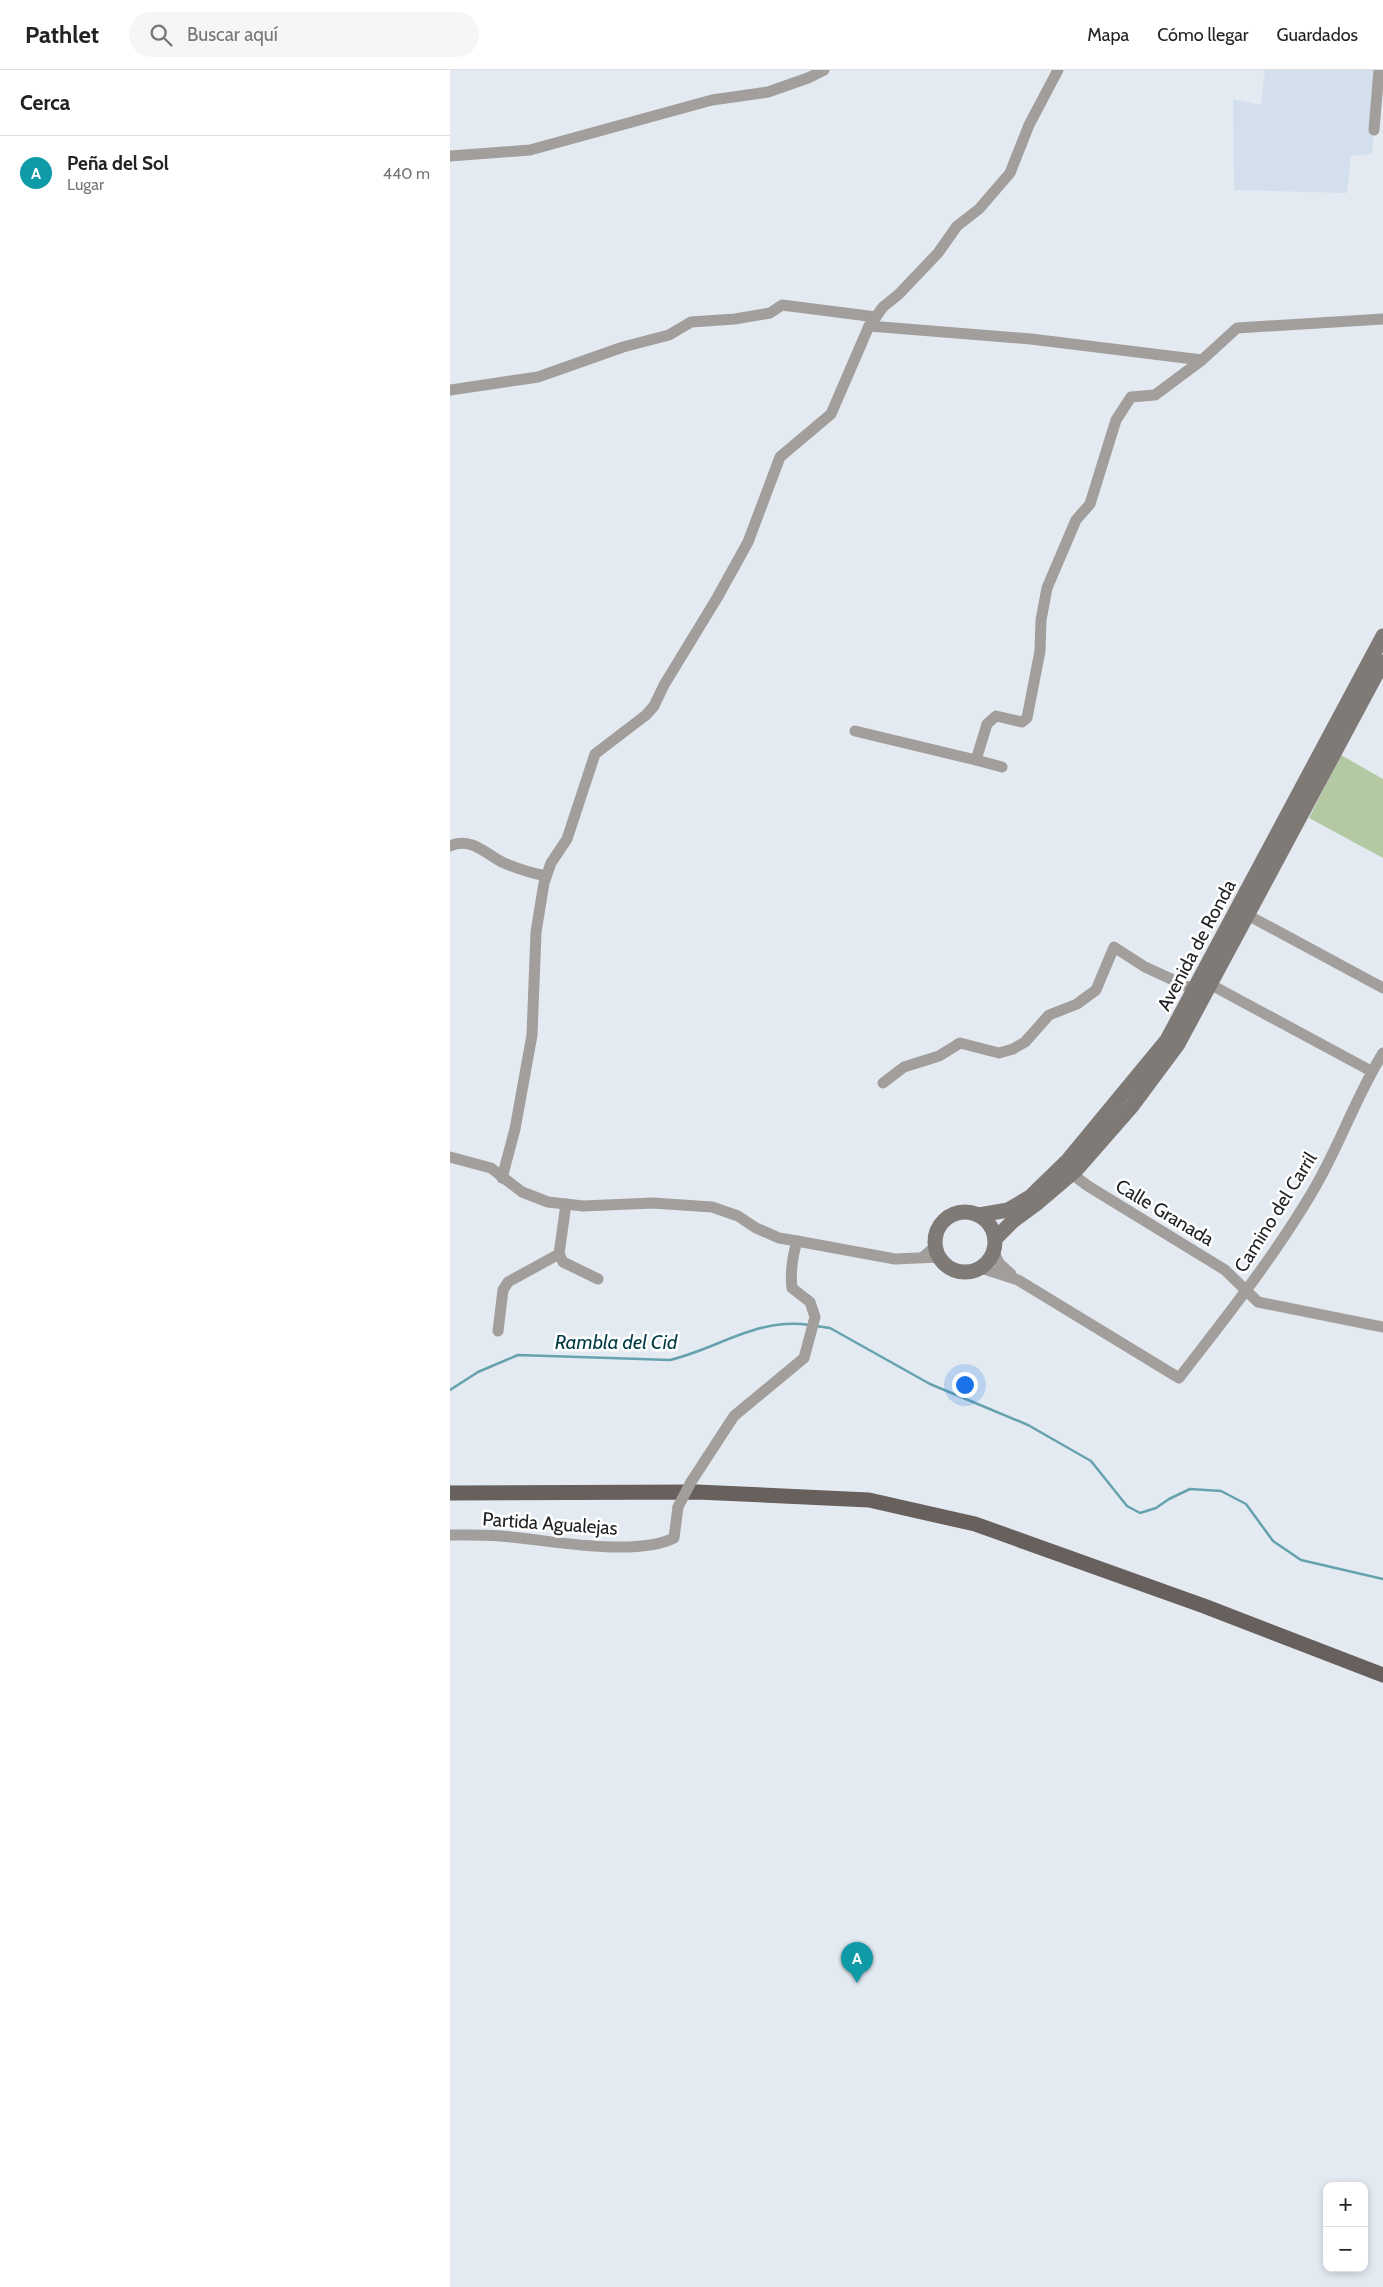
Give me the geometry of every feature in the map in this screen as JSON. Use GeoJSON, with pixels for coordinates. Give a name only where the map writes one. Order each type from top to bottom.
{"type":"FeatureCollection","features":[{"type":"Feature","properties":{"kind":"main road"},"geometry":{"type":"LineString","coordinates":[[450,1493],[697,1492],[869,1500],[975,1524],[1195,1603],[1383,1675]]}},
{"type":"Feature","properties":{"kind":"street"},"geometry":{"type":"LineString","coordinates":[[450,156],[530,150],[712,100],[768,92],[808,78],[824,70]]}},
{"type":"Feature","properties":{"kind":"street"},"geometry":{"type":"LineString","coordinates":[[502,1178],[515,1129],[532,1035],[536,932],[546,876],[551,863],[566,839],[595,754],[646,715],[654,706],[664,685],[717,598],[748,542],[780,457],[831,414],[872,321],[938,253],[957,226],[979,210],[1010,173],[1029,125],[1058,70]]}},
{"type":"Feature","properties":{"kind":"street"},"geometry":{"type":"LineString","coordinates":[[1374,130],[1380,70]]}},
{"type":"Feature","properties":{"kind":"street"},"geometry":{"type":"LineString","coordinates":[[450,390],[538,377],[623,347],[669,336],[692,322],[752,316],[770,312],[782,305],[872,321],[1202,360]]}},
{"type":"Feature","properties":{"kind":"street"},"geometry":{"type":"LineString","coordinates":[[976,760],[987,724],[991,719],[996,716],[1022,722],[1026,718],[1040,651],[1041,620],[1047,588],[1076,520],[1090,504],[1116,420],[1131,397],[1155,395],[1202,360],[1237,328],[1383,319]]}},
{"type":"Feature","properties":{"kind":"street","name":"Avenida de Ronda"},"geometry":{"type":"LineString","coordinates":[[1243,912],[1383,636]]}},
{"type":"Feature","properties":{"kind":"street","name":"Avenida de Ronda"},"geometry":{"type":"LineString","coordinates":[[995,1245],[1013,1221],[1132,1106],[1178,1044],[1202,984],[1383,662]]}},
{"type":"Feature","properties":{"kind":"street"},"geometry":{"type":"LineString","coordinates":[[855,731],[1002,767]]}},
{"type":"Feature","properties":{"kind":"street"},"geometry":{"type":"LineString","coordinates":[[450,846],[462,843],[476,846],[502,862],[529,873],[546,876]]}},
{"type":"Feature","properties":{"kind":"street"},"geometry":{"type":"LineString","coordinates":[[1243,912],[1383,988]]}},
{"type":"Feature","properties":{"kind":"street"},"geometry":{"type":"LineString","coordinates":[[882,1083],[904,1067],[939,1056],[960,1043],[999,1052],[1019,1045],[1049,1016],[1076,1004],[1096,990],[1114,947],[1145,967],[1202,984],[1371,1071]]}},
{"type":"Feature","properties":{"kind":"street","name":"Camino del Carril"},"geometry":{"type":"LineString","coordinates":[[1018,1280],[1178,1378],[1246,1292],[1315,1189],[1371,1071],[1383,1053]]}},
{"type":"Feature","properties":{"kind":"street"},"geometry":{"type":"LineString","coordinates":[[450,1157],[491,1168],[502,1178],[530,1195],[548,1202],[583,1206],[653,1203],[712,1207],[738,1216],[756,1228],[779,1238],[895,1259],[910,1260],[938,1252]]}},
{"type":"Feature","properties":{"kind":"street","name":"Avenida de Ronda"},"geometry":{"type":"LineString","coordinates":[[979,1215],[1008,1210],[1030,1197],[1067,1170]]}},
{"type":"Feature","properties":{"kind":"street","name":"Calle Granada"},"geometry":{"type":"LineString","coordinates":[[1067,1170],[1225,1270],[1258,1302],[1383,1327]]}},
{"type":"Feature","properties":{"kind":"street"},"geometry":{"type":"LineString","coordinates":[[566,1204],[560,1254],[563,1262],[598,1279]]}},
{"type":"Feature","properties":{"kind":"street"},"geometry":{"type":"LineString","coordinates":[[995,1245],[989,1261],[981,1268],[963,1272],[946,1265],[938,1252],[936,1233],[943,1222],[954,1214],[966,1212],[979,1215],[990,1225],[995,1245],[999,1263],[1018,1280]]}},
{"type":"Feature","properties":{"kind":"street","name":"Partida Agualejas"},"geometry":{"type":"LineString","coordinates":[[450,1535],[483,1534],[568,1545],[616,1546],[662,1544],[674,1538],[678,1507],[691,1482],[734,1416],[804,1358],[815,1317],[810,1302],[792,1288],[790,1273],[797,1241]]}},
{"type":"Feature","properties":{"kind":"street"},"geometry":{"type":"LineString","coordinates":[[498,1331],[503,1290],[508,1282],[560,1254]]}},
{"type":"Feature","properties":{"kind":"street"},"geometry":{"type":"LineString","coordinates":[[981,1268],[1018,1280]]}},
{"type":"Feature","properties":{"kind":"shaded area"},"geometry":{"type":"Polygon","coordinates":[[[1265,70],[1378,70],[1372,154],[1351,156],[1347,193],[1234,190],[1233,99],[1261,105],[1265,70]]]}},
{"type":"Feature","properties":{"kind":"green space"},"geometry":{"type":"Polygon","coordinates":[[[1341,755],[1383,779],[1383,858],[1309,818],[1341,755]]]}},
{"type":"Feature","properties":{"kind":"waterway","name":"Rambla del Cid"},"geometry":{"type":"LineString","coordinates":[[450,1390],[478,1372],[518,1355],[670,1360],[755,1330],[790,1324],[809,1325]]}},
{"type":"Feature","properties":{"kind":"waterway","name":"Rambla del Cid"},"geometry":{"type":"LineString","coordinates":[[816,1326],[830,1328],[930,1384],[1028,1425],[1091,1461],[1127,1506],[1140,1513],[1156,1508],[1169,1499],[1190,1489],[1221,1491],[1246,1504],[1273,1541],[1301,1560],[1383,1579]]}},
{"type":"Feature","properties":{"kind":"place","name":"Peña del Sol"},"geometry":{"type":"Point","coordinates":[857,1983]}}]}
